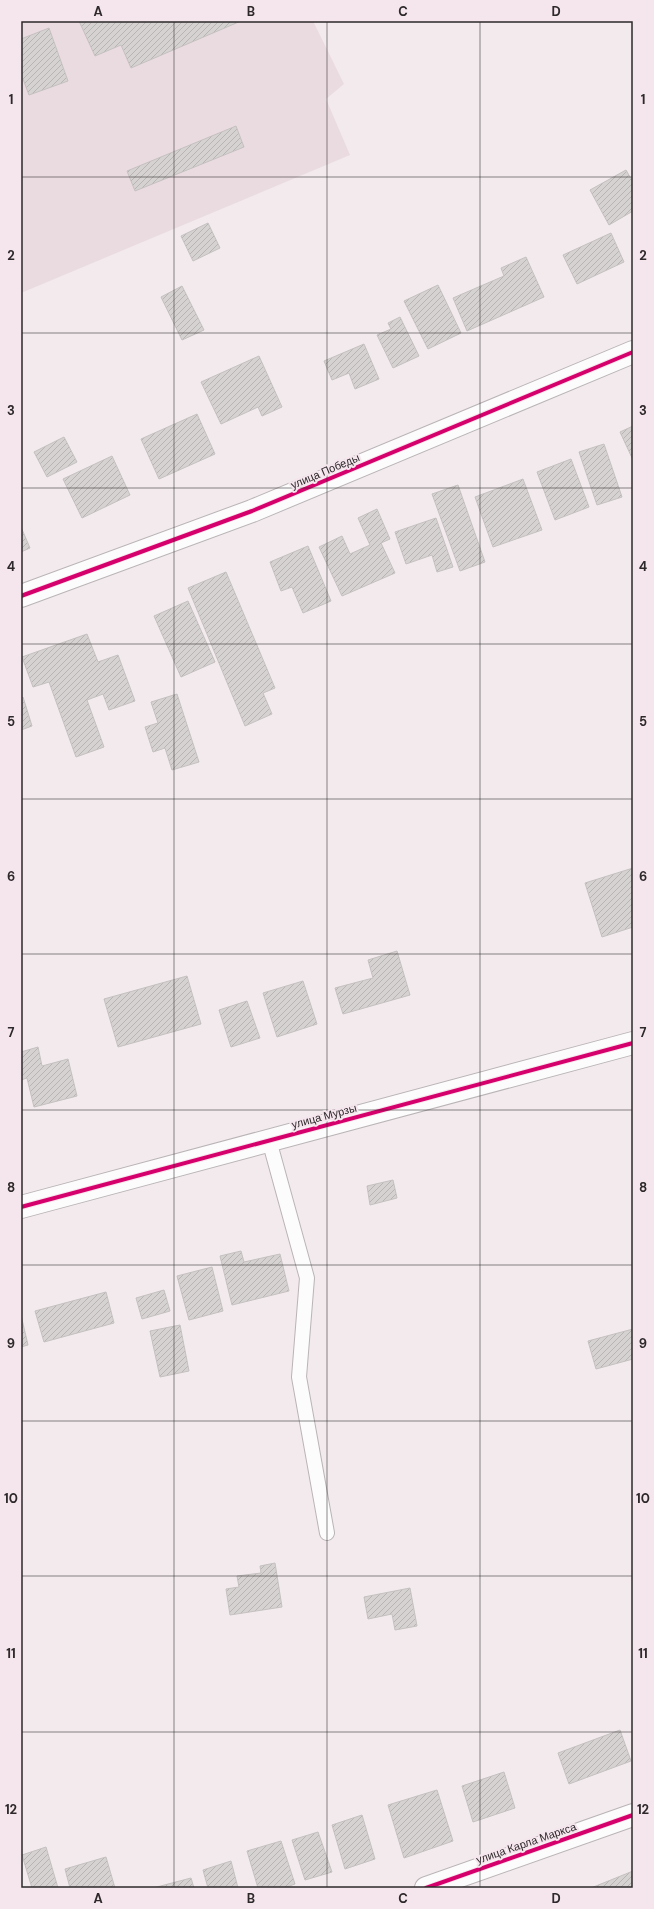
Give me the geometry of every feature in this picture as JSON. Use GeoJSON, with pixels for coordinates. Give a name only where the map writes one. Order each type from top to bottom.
{"type":"FeatureCollection","features":[{"type":"Feature","properties":{"kind":"street","name":"улица Победы"},"geometry":{"type":"LineString","coordinates":[[21,596],[252,511],[633,352]]}},
{"type":"Feature","properties":{"kind":"street","name":"улица Мурзы"},"geometry":{"type":"LineString","coordinates":[[21,1207],[633,1043]]}},
{"type":"Feature","properties":{"kind":"street","name":"улица Карла Маркса"},"geometry":{"type":"LineString","coordinates":[[426,1888],[633,1815]]}},
{"type":"Feature","properties":{"kind":"lane"},"geometry":{"type":"LineString","coordinates":[[270,1140],[307,1278],[298,1377],[327,1534]]}},
{"type":"Feature","properties":{"kind":"shaded area"},"geometry":{"type":"Polygon","coordinates":[[[21,21],[313,21],[344,84],[326,99],[350,155],[21,293],[21,21]]]}},
{"type":"Feature","properties":{"kind":"building"},"geometry":{"type":"Polygon","coordinates":[[[79,21],[241,21],[131,68],[121,45],[95,56],[79,21]]]}},
{"type":"Feature","properties":{"kind":"building"},"geometry":{"type":"Polygon","coordinates":[[[49,28],[68,81],[29,95],[23,79],[21,80],[21,39],[49,28]]]}},
{"type":"Feature","properties":{"kind":"building"},"geometry":{"type":"Polygon","coordinates":[[[236,126],[244,147],[135,191],[127,171],[236,126]]]}},
{"type":"Feature","properties":{"kind":"building"},"geometry":{"type":"Polygon","coordinates":[[[626,170],[633,182],[633,211],[609,225],[590,190],[626,170]]]}},
{"type":"Feature","properties":{"kind":"building"},"geometry":{"type":"Polygon","coordinates":[[[208,223],[220,248],[193,261],[181,236],[208,223]]]}},
{"type":"Feature","properties":{"kind":"building"},"geometry":{"type":"Polygon","coordinates":[[[611,233],[624,262],[577,284],[563,255],[611,233]]]}},
{"type":"Feature","properties":{"kind":"building"},"geometry":{"type":"Polygon","coordinates":[[[526,257],[544,297],[467,331],[453,298],[504,276],[501,268],[526,257]]]}},
{"type":"Feature","properties":{"kind":"building"},"geometry":{"type":"Polygon","coordinates":[[[438,285],[461,333],[428,349],[404,301],[438,285]]]}},
{"type":"Feature","properties":{"kind":"building"},"geometry":{"type":"Polygon","coordinates":[[[182,286],[204,330],[182,340],[161,297],[182,286]]]}},
{"type":"Feature","properties":{"kind":"building"},"geometry":{"type":"Polygon","coordinates":[[[400,317],[419,356],[393,368],[377,335],[391,329],[388,323],[400,317]]]}},
{"type":"Feature","properties":{"kind":"building"},"geometry":{"type":"Polygon","coordinates":[[[364,344],[379,379],[355,389],[349,373],[332,380],[324,361],[364,344]]]}},
{"type":"Feature","properties":{"kind":"building"},"geometry":{"type":"Polygon","coordinates":[[[259,356],[282,407],[262,416],[258,407],[221,424],[201,382],[259,356]]]}},
{"type":"Feature","properties":{"kind":"building"},"geometry":{"type":"Polygon","coordinates":[[[197,414],[215,454],[159,479],[141,439],[197,414]]]}},
{"type":"Feature","properties":{"kind":"building"},"geometry":{"type":"Polygon","coordinates":[[[633,426],[633,460],[620,432],[633,426]]]}},
{"type":"Feature","properties":{"kind":"building"},"geometry":{"type":"Polygon","coordinates":[[[64,437],[77,462],[47,477],[34,452],[64,437]]]}},
{"type":"Feature","properties":{"kind":"building"},"geometry":{"type":"Polygon","coordinates":[[[604,444],[622,497],[597,505],[579,452],[604,444]]]}},
{"type":"Feature","properties":{"kind":"building"},"geometry":{"type":"Polygon","coordinates":[[[112,456],[130,495],[82,518],[63,479],[112,456]]]}},
{"type":"Feature","properties":{"kind":"building"},"geometry":{"type":"Polygon","coordinates":[[[571,459],[589,507],[555,520],[537,472],[571,459]]]}},
{"type":"Feature","properties":{"kind":"building"},"geometry":{"type":"Polygon","coordinates":[[[523,479],[542,530],[493,547],[475,497],[523,479]]]}},
{"type":"Feature","properties":{"kind":"building"},"geometry":{"type":"Polygon","coordinates":[[[458,485],[485,562],[460,571],[432,494],[458,485]]]}},
{"type":"Feature","properties":{"kind":"building"},"geometry":{"type":"Polygon","coordinates":[[[377,509],[390,539],[381,543],[395,573],[342,596],[319,547],[342,536],[350,554],[370,545],[358,518],[377,509]]]}},
{"type":"Feature","properties":{"kind":"building"},"geometry":{"type":"Polygon","coordinates":[[[436,518],[453,567],[437,572],[432,555],[406,564],[395,532],[436,518]]]}},
{"type":"Feature","properties":{"kind":"building"},"geometry":{"type":"Polygon","coordinates":[[[21,527],[30,548],[21,552],[21,527]]]}},
{"type":"Feature","properties":{"kind":"building"},"geometry":{"type":"Polygon","coordinates":[[[308,546],[331,601],[303,613],[292,587],[281,591],[270,562],[308,546]]]}},
{"type":"Feature","properties":{"kind":"building"},"geometry":{"type":"Polygon","coordinates":[[[226,572],[275,688],[263,693],[272,714],[245,726],[188,588],[226,572]]]}},
{"type":"Feature","properties":{"kind":"building"},"geometry":{"type":"Polygon","coordinates":[[[188,601],[215,662],[181,677],[154,616],[188,601]]]}},
{"type":"Feature","properties":{"kind":"building"},"geometry":{"type":"Polygon","coordinates":[[[87,634],[98,662],[118,655],[135,701],[109,710],[103,694],[87,700],[104,747],[76,757],[49,682],[33,687],[22,657],[87,634]]]}},
{"type":"Feature","properties":{"kind":"building"},"geometry":{"type":"Polygon","coordinates":[[[177,694],[199,762],[172,770],[165,748],[153,752],[145,727],[158,723],[151,702],[177,694]]]}},
{"type":"Feature","properties":{"kind":"building"},"geometry":{"type":"Polygon","coordinates":[[[23,697],[32,726],[21,730],[21,698],[23,697]]]}},
{"type":"Feature","properties":{"kind":"building"},"geometry":{"type":"Polygon","coordinates":[[[633,868],[633,927],[602,937],[585,883],[633,868]]]}},
{"type":"Feature","properties":{"kind":"building"},"geometry":{"type":"Polygon","coordinates":[[[397,951],[410,995],[343,1014],[335,988],[373,978],[368,960],[397,951]]]}},
{"type":"Feature","properties":{"kind":"building"},"geometry":{"type":"Polygon","coordinates":[[[187,976],[201,1024],[118,1047],[104,999],[187,976]]]}},
{"type":"Feature","properties":{"kind":"building"},"geometry":{"type":"Polygon","coordinates":[[[303,981],[317,1024],[277,1037],[263,993],[303,981]]]}},
{"type":"Feature","properties":{"kind":"building"},"geometry":{"type":"Polygon","coordinates":[[[247,1001],[260,1038],[231,1047],[219,1010],[247,1001]]]}},
{"type":"Feature","properties":{"kind":"building"},"geometry":{"type":"Polygon","coordinates":[[[38,1047],[42,1066],[68,1059],[77,1096],[34,1107],[27,1078],[21,1080],[21,1052],[38,1047]]]}},
{"type":"Feature","properties":{"kind":"building"},"geometry":{"type":"Polygon","coordinates":[[[393,1180],[397,1198],[370,1205],[367,1186],[393,1180]]]}},
{"type":"Feature","properties":{"kind":"building"},"geometry":{"type":"Polygon","coordinates":[[[241,1251],[244,1262],[280,1254],[289,1291],[232,1305],[220,1256],[241,1251]]]}},
{"type":"Feature","properties":{"kind":"building"},"geometry":{"type":"Polygon","coordinates":[[[212,1267],[223,1311],[189,1320],[177,1276],[212,1267]]]}},
{"type":"Feature","properties":{"kind":"building"},"geometry":{"type":"Polygon","coordinates":[[[164,1290],[170,1311],[142,1319],[136,1298],[164,1290]]]}},
{"type":"Feature","properties":{"kind":"building"},"geometry":{"type":"Polygon","coordinates":[[[106,1292],[114,1323],[44,1342],[35,1311],[106,1292]]]}},
{"type":"Feature","properties":{"kind":"building"},"geometry":{"type":"Polygon","coordinates":[[[21,1315],[28,1345],[21,1347],[21,1315]]]}},
{"type":"Feature","properties":{"kind":"building"},"geometry":{"type":"Polygon","coordinates":[[[180,1325],[189,1371],[160,1377],[150,1331],[180,1325]]]}},
{"type":"Feature","properties":{"kind":"building"},"geometry":{"type":"Polygon","coordinates":[[[633,1329],[633,1359],[596,1369],[588,1341],[633,1329]]]}},
{"type":"Feature","properties":{"kind":"building"},"geometry":{"type":"Polygon","coordinates":[[[275,1563],[282,1607],[230,1615],[226,1589],[239,1587],[237,1576],[261,1573],[260,1566],[275,1563]]]}},
{"type":"Feature","properties":{"kind":"building"},"geometry":{"type":"Polygon","coordinates":[[[410,1588],[417,1626],[395,1630],[392,1614],[368,1619],[364,1597],[410,1588]]]}},
{"type":"Feature","properties":{"kind":"building"},"geometry":{"type":"Polygon","coordinates":[[[620,1730],[631,1761],[569,1784],[558,1753],[620,1730]]]}},
{"type":"Feature","properties":{"kind":"building"},"geometry":{"type":"Polygon","coordinates":[[[504,1772],[515,1808],[473,1822],[462,1786],[504,1772]]]}},
{"type":"Feature","properties":{"kind":"building"},"geometry":{"type":"Polygon","coordinates":[[[437,1790],[453,1841],[404,1858],[388,1805],[437,1790]]]}},
{"type":"Feature","properties":{"kind":"building"},"geometry":{"type":"Polygon","coordinates":[[[362,1815],[375,1859],[345,1869],[332,1825],[362,1815]]]}},
{"type":"Feature","properties":{"kind":"building"},"geometry":{"type":"Polygon","coordinates":[[[318,1832],[332,1872],[305,1880],[292,1840],[318,1832]]]}},
{"type":"Feature","properties":{"kind":"building"},"geometry":{"type":"Polygon","coordinates":[[[281,1841],[295,1884],[284,1888],[258,1888],[247,1851],[281,1841]]]}},
{"type":"Feature","properties":{"kind":"building"},"geometry":{"type":"Polygon","coordinates":[[[46,1847],[58,1888],[32,1888],[22,1855],[46,1847]]]}},
{"type":"Feature","properties":{"kind":"building"},"geometry":{"type":"Polygon","coordinates":[[[106,1857],[115,1888],[70,1888],[65,1869],[106,1857]]]}},
{"type":"Feature","properties":{"kind":"building"},"geometry":{"type":"Polygon","coordinates":[[[231,1861],[238,1888],[208,1888],[203,1870],[231,1861]]]}},
{"type":"Feature","properties":{"kind":"building"},"geometry":{"type":"Polygon","coordinates":[[[633,1871],[633,1888],[591,1888],[633,1871]]]}},
{"type":"Feature","properties":{"kind":"building"},"geometry":{"type":"Polygon","coordinates":[[[191,1878],[194,1888],[153,1888],[191,1878]]]}},
{"type":"Feature","properties":{"kind":"cycle path"},"geometry":{"type":"LineString","coordinates":[[21,596],[252,511],[633,352]]}},
{"type":"Feature","properties":{"kind":"cycle path"},"geometry":{"type":"LineString","coordinates":[[21,1207],[633,1043]]}},
{"type":"Feature","properties":{"kind":"cycle path"},"geometry":{"type":"LineString","coordinates":[[426,1888],[633,1815]]}}]}
